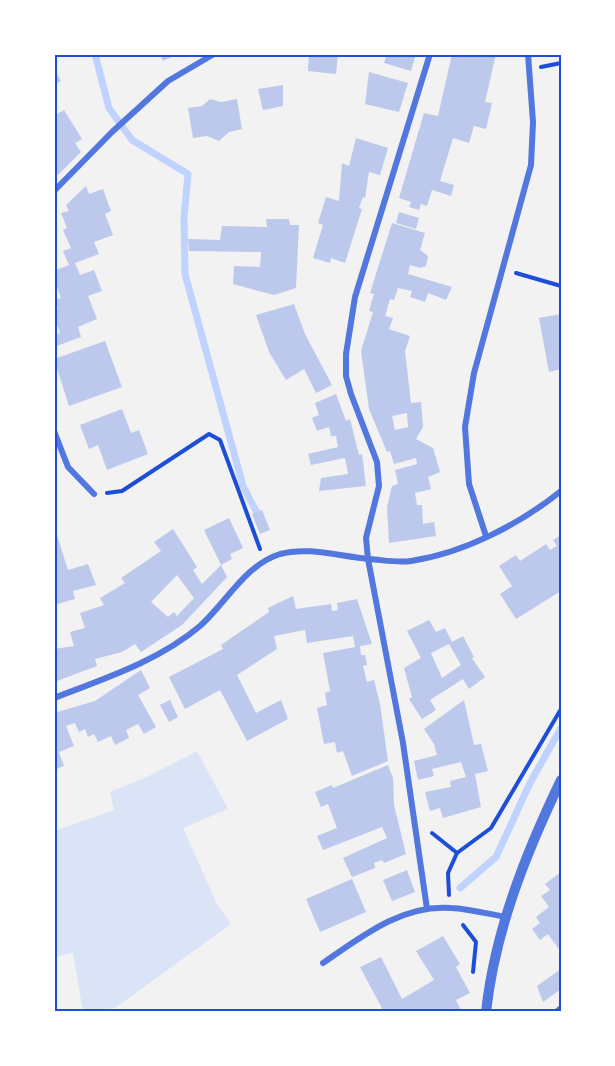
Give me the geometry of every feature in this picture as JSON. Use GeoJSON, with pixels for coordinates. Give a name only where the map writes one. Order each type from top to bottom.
{"type":"FeatureCollection","features":[{"type":"Feature","properties":{"kind":"street"},"geometry":{"type":"LineString","coordinates":[[54,191],[112,132],[168,81],[214,54]]}},
{"type":"Feature","properties":{"kind":"street"},"geometry":{"type":"LineString","coordinates":[[427,909],[403,743],[368,559],[366,538],[379,486],[377,462],[351,394],[346,376],[346,354],[355,297],[430,54]]}},
{"type":"Feature","properties":{"kind":"street"},"geometry":{"type":"LineString","coordinates":[[486,536],[469,484],[465,427],[474,373],[531,165],[533,122],[528,54]]}},
{"type":"Feature","properties":{"kind":"street"},"geometry":{"type":"LineString","coordinates":[[54,432],[68,467],[94,494]]}},
{"type":"Feature","properties":{"kind":"street"},"geometry":{"type":"LineString","coordinates":[[54,698],[118,673],[170,646],[199,626],[253,570],[279,555],[304,551],[409,562],[453,551],[486,536],[536,511],[561,491]]}},
{"type":"Feature","properties":{"kind":"street"},"geometry":{"type":"LineString","coordinates":[[486,1012],[489,989],[506,917],[527,851],[561,780]]}},
{"type":"Feature","properties":{"kind":"street"},"geometry":{"type":"LineString","coordinates":[[323,963],[385,921],[427,909],[450,908],[506,917]]}},
{"type":"Feature","properties":{"kind":"street"},"geometry":{"type":"LineString","coordinates":[[556,1012],[561,1008]]}},
{"type":"Feature","properties":{"kind":"path"},"geometry":{"type":"LineString","coordinates":[[504,270],[561,286]]}},
{"type":"Feature","properties":{"kind":"path"},"geometry":{"type":"LineString","coordinates":[[94,494],[122,491],[209,434],[220,440],[265,562]]}},
{"type":"Feature","properties":{"kind":"path"},"geometry":{"type":"LineString","coordinates":[[472,977],[476,942],[465,926],[452,920],[448,873],[457,854],[491,828],[561,709]]}},
{"type":"Feature","properties":{"kind":"path"},"geometry":{"type":"LineString","coordinates":[[414,818],[457,854]]}},
{"type":"Feature","properties":{"kind":"shaded area"},"geometry":{"type":"Polygon","coordinates":[[[197,751],[228,809],[183,828],[217,904],[231,924],[115,1008],[83,1012],[73,953],[54,957],[54,831],[114,810],[110,792],[151,775],[197,751]]]}},
{"type":"Feature","properties":{"kind":"building"},"geometry":{"type":"Polygon","coordinates":[[[160,54],[178,54],[163,61],[160,54]]]}},
{"type":"Feature","properties":{"kind":"building"},"geometry":{"type":"Polygon","coordinates":[[[309,54],[338,54],[336,74],[308,71],[309,54]]]}},
{"type":"Feature","properties":{"kind":"building"},"geometry":{"type":"Polygon","coordinates":[[[387,54],[416,54],[411,71],[384,63],[387,54]]]}},
{"type":"Feature","properties":{"kind":"building"},"geometry":{"type":"Polygon","coordinates":[[[452,54],[496,54],[485,102],[492,103],[486,129],[474,126],[469,143],[453,138],[440,181],[454,185],[451,196],[432,190],[427,206],[421,204],[419,210],[409,207],[411,202],[399,198],[424,113],[438,116],[452,54]]]}},
{"type":"Feature","properties":{"kind":"building"},"geometry":{"type":"Polygon","coordinates":[[[54,69],[61,81],[54,85],[54,69]]]}},
{"type":"Feature","properties":{"kind":"building"},"geometry":{"type":"Polygon","coordinates":[[[369,72],[408,83],[399,112],[365,104],[369,72]]]}},
{"type":"Feature","properties":{"kind":"building"},"geometry":{"type":"Polygon","coordinates":[[[283,85],[283,106],[263,110],[258,89],[283,85]]]}},
{"type":"Feature","properties":{"kind":"building"},"geometry":{"type":"Polygon","coordinates":[[[210,99],[221,102],[237,99],[242,129],[229,132],[219,141],[207,136],[193,138],[188,108],[202,106],[210,99]]]}},
{"type":"Feature","properties":{"kind":"building"},"geometry":{"type":"Polygon","coordinates":[[[64,110],[82,139],[75,143],[81,152],[58,175],[54,169],[54,116],[64,110]]]}},
{"type":"Feature","properties":{"kind":"building"},"geometry":{"type":"Polygon","coordinates":[[[356,138],[388,148],[380,175],[369,172],[365,198],[363,197],[359,208],[362,209],[345,263],[331,258],[330,263],[313,258],[323,225],[318,223],[326,197],[339,201],[342,163],[349,166],[356,138]]]}},
{"type":"Feature","properties":{"kind":"building"},"geometry":{"type":"Polygon","coordinates":[[[86,186],[89,194],[103,189],[111,211],[105,214],[113,235],[94,242],[99,254],[75,263],[80,275],[94,270],[102,291],[88,296],[97,319],[78,327],[81,337],[54,347],[54,335],[60,333],[54,316],[54,309],[58,308],[55,300],[61,298],[56,284],[54,285],[54,271],[69,265],[63,251],[71,248],[63,230],[67,228],[61,213],[69,211],[66,205],[86,186]]]}},
{"type":"Feature","properties":{"kind":"building"},"geometry":{"type":"Polygon","coordinates":[[[399,212],[419,218],[416,229],[396,223],[399,212]]]}},
{"type":"Feature","properties":{"kind":"building"},"geometry":{"type":"Polygon","coordinates":[[[266,219],[289,219],[290,225],[299,225],[296,288],[274,295],[233,284],[234,266],[260,267],[261,252],[189,251],[188,239],[220,240],[222,226],[267,227],[266,219]]]}},
{"type":"Feature","properties":{"kind":"building"},"geometry":{"type":"Polygon","coordinates":[[[392,223],[425,233],[420,250],[428,256],[426,266],[420,268],[410,265],[408,274],[452,287],[446,300],[428,293],[425,302],[410,297],[412,291],[398,288],[394,300],[390,299],[385,316],[393,318],[389,329],[410,336],[405,351],[411,403],[421,402],[423,427],[416,439],[433,448],[440,472],[428,477],[431,489],[415,493],[417,505],[422,505],[423,524],[434,522],[436,536],[389,543],[387,507],[392,486],[398,484],[395,470],[417,464],[416,458],[394,464],[369,409],[361,351],[373,312],[369,311],[374,294],[370,293],[392,223]],[[407,413],[392,416],[395,430],[408,427],[407,413]]]}},
{"type":"Feature","properties":{"kind":"building"},"geometry":{"type":"Polygon","coordinates":[[[294,304],[305,334],[332,385],[316,393],[304,369],[286,380],[269,352],[256,315],[294,304]]]}},
{"type":"Feature","properties":{"kind":"building"},"geometry":{"type":"Polygon","coordinates":[[[561,314],[561,369],[549,372],[539,318],[561,314]]]}},
{"type":"Feature","properties":{"kind":"building"},"geometry":{"type":"Polygon","coordinates":[[[105,341],[122,387],[69,406],[54,359],[105,341]]]}},
{"type":"Feature","properties":{"kind":"building"},"geometry":{"type":"Polygon","coordinates":[[[336,394],[346,421],[350,419],[359,455],[362,454],[366,486],[319,491],[321,478],[348,474],[345,458],[311,465],[308,454],[338,447],[336,436],[331,436],[329,427],[317,431],[312,418],[319,415],[315,403],[336,394]]]}},
{"type":"Feature","properties":{"kind":"building"},"geometry":{"type":"Polygon","coordinates":[[[122,409],[131,433],[139,430],[148,454],[107,470],[98,445],[89,449],[80,425],[122,409]]]}},
{"type":"Feature","properties":{"kind":"building"},"geometry":{"type":"Polygon","coordinates":[[[262,510],[270,530],[260,534],[252,514],[262,510]]]}},
{"type":"Feature","properties":{"kind":"building"},"geometry":{"type":"Polygon","coordinates":[[[229,518],[243,548],[230,554],[232,559],[221,565],[204,530],[229,518]]]}},
{"type":"Feature","properties":{"kind":"building"},"geometry":{"type":"Polygon","coordinates":[[[54,526],[68,570],[88,564],[96,585],[73,591],[75,599],[54,605],[54,526]]]}},
{"type":"Feature","properties":{"kind":"building"},"geometry":{"type":"Polygon","coordinates":[[[173,529],[197,567],[193,570],[202,584],[221,565],[227,577],[182,625],[141,652],[135,644],[122,652],[95,659],[97,666],[54,682],[54,649],[74,646],[70,632],[85,628],[80,613],[104,605],[100,598],[125,583],[121,578],[161,551],[154,542],[173,529]],[[177,575],[151,602],[168,617],[174,612],[177,616],[194,598],[177,575]]]}},
{"type":"Feature","properties":{"kind":"building"},"geometry":{"type":"Polygon","coordinates":[[[561,535],[561,591],[516,619],[500,594],[512,586],[499,566],[516,555],[520,561],[546,544],[550,550],[557,546],[553,540],[561,535]]]}},
{"type":"Feature","properties":{"kind":"building"},"geometry":{"type":"Polygon","coordinates":[[[293,596],[296,609],[331,604],[332,611],[338,610],[337,603],[357,599],[372,644],[360,646],[361,655],[365,655],[367,665],[363,666],[367,682],[374,680],[380,704],[388,761],[352,776],[343,751],[337,753],[335,742],[324,744],[317,708],[327,705],[325,693],[330,691],[323,653],[355,647],[353,636],[307,643],[305,630],[274,636],[277,649],[237,675],[256,713],[281,700],[288,719],[247,741],[220,690],[185,709],[169,677],[223,649],[221,645],[269,612],[268,608],[293,596]]]}},
{"type":"Feature","properties":{"kind":"building"},"geometry":{"type":"Polygon","coordinates":[[[429,620],[436,632],[445,628],[452,642],[463,636],[474,657],[472,658],[485,677],[469,689],[463,679],[430,700],[436,710],[422,719],[409,699],[412,697],[404,668],[421,658],[407,631],[429,620]],[[449,644],[431,653],[442,678],[461,665],[449,644]]]}},
{"type":"Feature","properties":{"kind":"building"},"geometry":{"type":"Polygon","coordinates":[[[141,670],[150,688],[138,695],[156,727],[144,734],[138,724],[126,730],[129,738],[115,745],[111,736],[98,742],[94,734],[88,737],[85,729],[79,732],[75,723],[66,726],[74,746],[59,752],[64,766],[54,770],[54,713],[95,701],[141,670]]]}},
{"type":"Feature","properties":{"kind":"building"},"geometry":{"type":"Polygon","coordinates":[[[170,700],[178,717],[169,722],[160,705],[170,700]]]}},
{"type":"Feature","properties":{"kind":"building"},"geometry":{"type":"Polygon","coordinates":[[[464,700],[474,745],[481,744],[488,771],[475,774],[481,807],[443,818],[440,808],[430,811],[425,792],[451,787],[450,781],[466,777],[461,762],[432,769],[434,776],[418,780],[414,761],[437,755],[434,744],[424,729],[464,700]]]}},
{"type":"Feature","properties":{"kind":"building"},"geometry":{"type":"Polygon","coordinates":[[[388,765],[393,778],[394,805],[406,854],[384,863],[382,860],[374,863],[375,868],[352,877],[343,858],[387,838],[382,827],[323,850],[317,836],[337,828],[328,804],[321,807],[315,792],[332,785],[333,788],[388,765]]]}},
{"type":"Feature","properties":{"kind":"building"},"geometry":{"type":"Polygon","coordinates":[[[407,870],[415,892],[392,901],[383,880],[407,870]]]}},
{"type":"Feature","properties":{"kind":"building"},"geometry":{"type":"Polygon","coordinates":[[[561,872],[561,952],[548,934],[540,940],[532,929],[540,923],[536,917],[549,907],[541,896],[550,890],[545,884],[561,872]]]}},
{"type":"Feature","properties":{"kind":"building"},"geometry":{"type":"Polygon","coordinates":[[[352,879],[366,912],[320,932],[306,899],[352,879]]]}},
{"type":"Feature","properties":{"kind":"building"},"geometry":{"type":"Polygon","coordinates":[[[443,936],[460,964],[456,967],[470,993],[456,1000],[462,1012],[384,1012],[360,967],[381,957],[402,999],[434,980],[416,951],[443,936]]]}},
{"type":"Feature","properties":{"kind":"building"},"geometry":{"type":"Polygon","coordinates":[[[561,969],[561,989],[543,1002],[537,986],[561,969]]]}},
{"type":"Feature","properties":{"kind":"waterway"},"geometry":{"type":"LineString","coordinates":[[95,54],[109,108],[132,140],[188,174],[184,218],[185,274],[243,486],[256,511]]}},
{"type":"Feature","properties":{"kind":"waterway"},"geometry":{"type":"LineString","coordinates":[[460,888],[496,857],[530,783],[561,728]]}}]}
